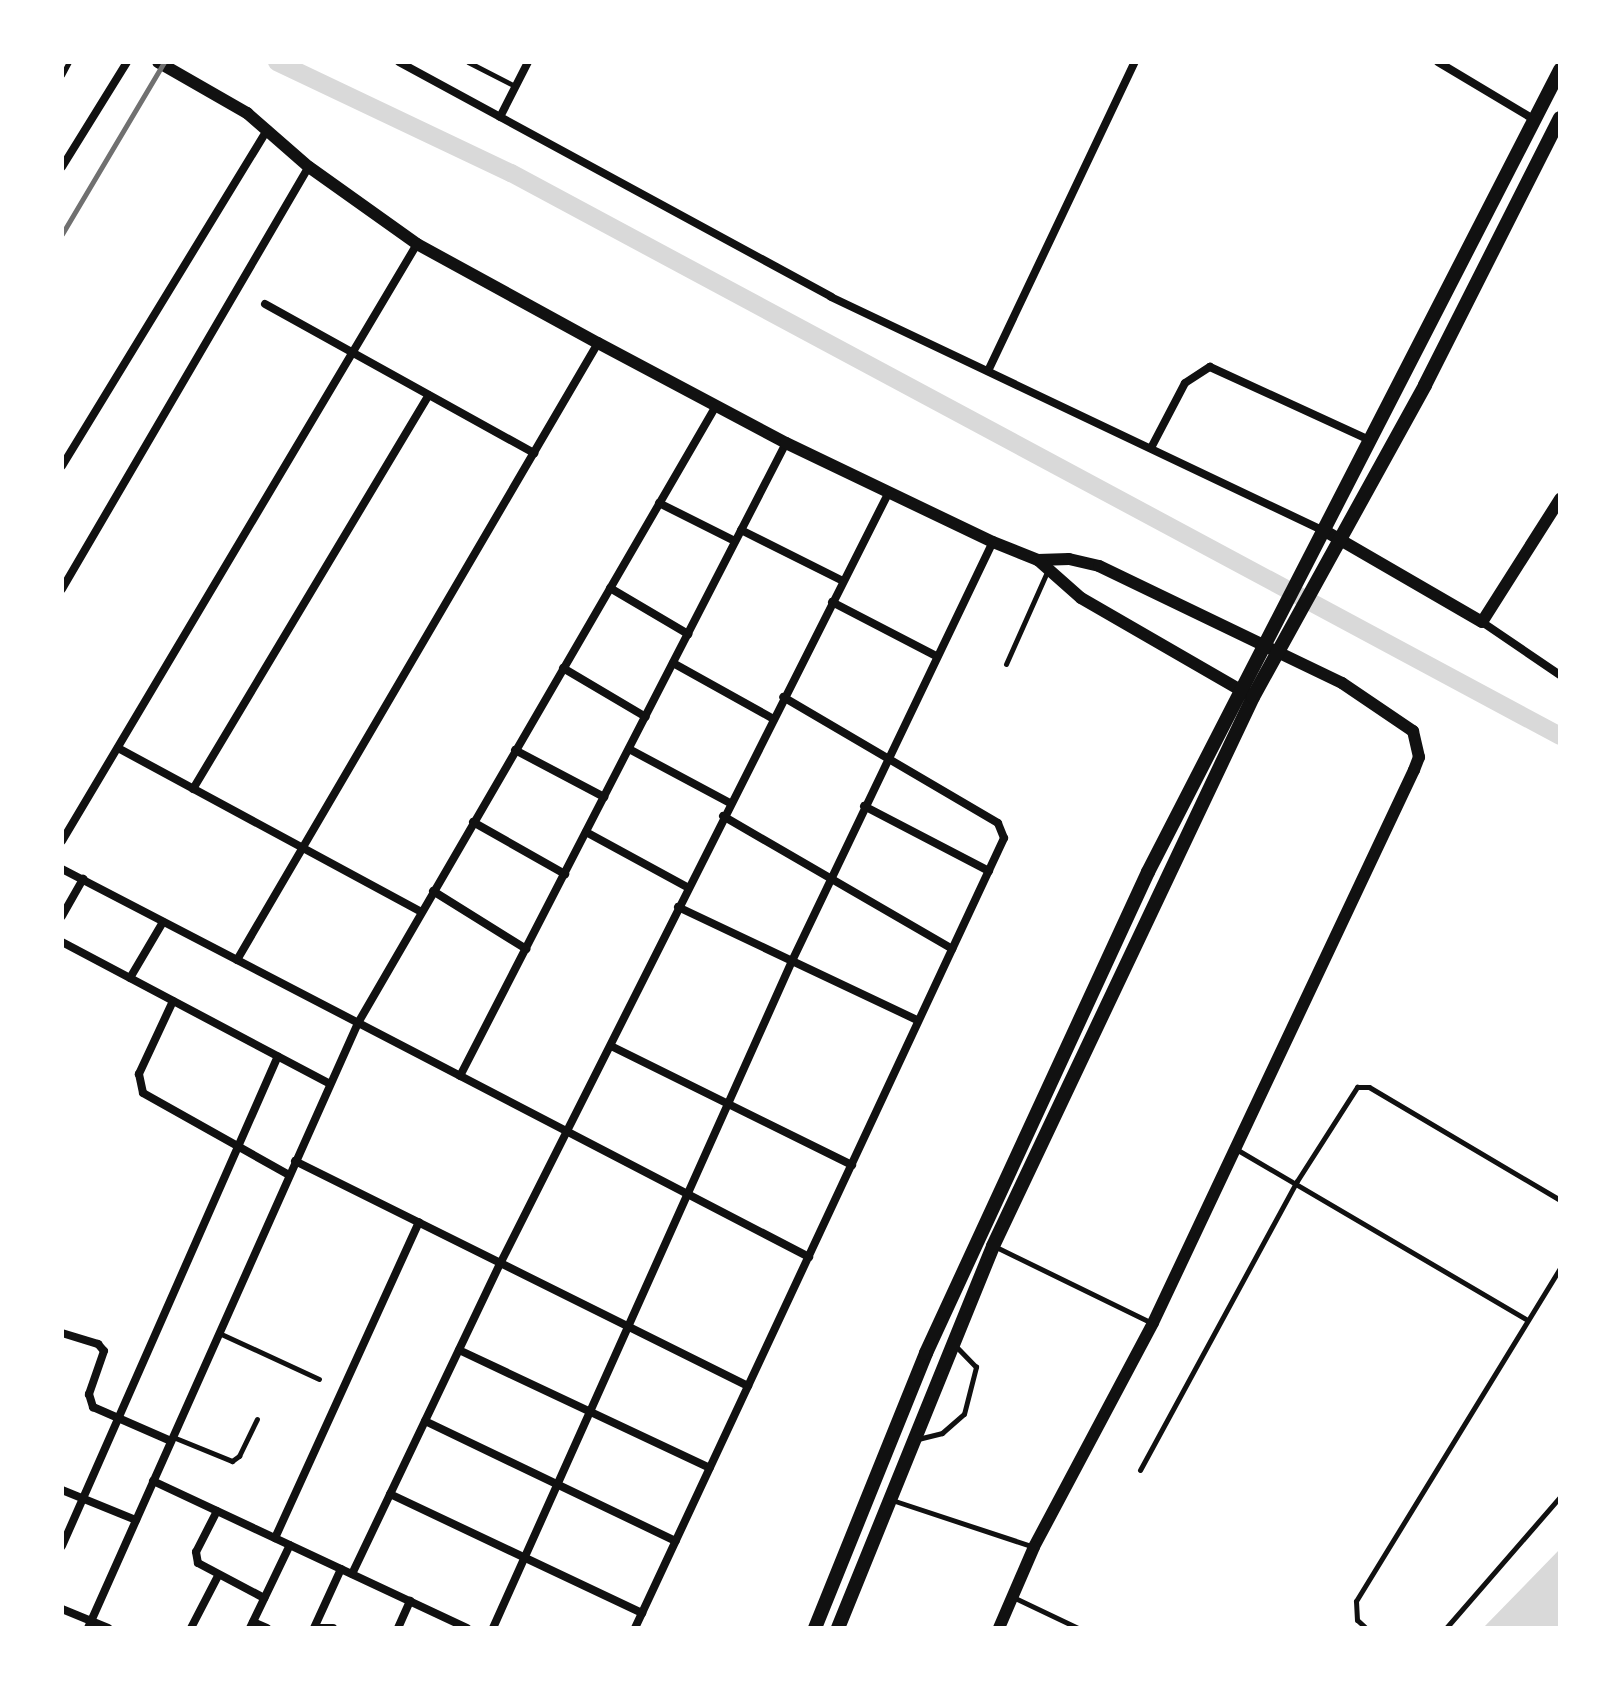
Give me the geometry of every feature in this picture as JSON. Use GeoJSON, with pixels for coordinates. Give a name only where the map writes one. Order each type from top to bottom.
{"type":"FeatureCollection","features":[{"type":"Feature","properties":{"kind":"main road"},"geometry":{"type":"LineString","coordinates":[[838,1628],[887,1499],[993,1246],[1253,697],[1272,628],[1372,441],[1559,73]]}},
{"type":"Feature","properties":{"kind":"main road"},"geometry":{"type":"LineString","coordinates":[[815,1628],[933,1337],[1238,689],[1268,650],[1285,635],[1341,539],[1560,118]]}},
{"type":"Feature","properties":{"kind":"main road"},"geometry":{"type":"LineString","coordinates":[[933,1337],[951,1344]]}},
{"type":"Feature","properties":{"kind":"main road"},"geometry":{"type":"LineString","coordinates":[[868,1492],[887,1499]]}},
{"type":"Feature","properties":{"kind":"street"},"geometry":{"type":"LineString","coordinates":[[62,167],[127,62]]}},
{"type":"Feature","properties":{"kind":"street"},"geometry":{"type":"LineString","coordinates":[[158,62],[179,66],[269,128],[309,167],[417,244],[716,406],[993,542],[1038,560],[1069,559],[1099,566],[1342,683],[1404,721],[1413,731],[1419,757],[1153,1323],[1034,1547],[999,1628]]}},
{"type":"Feature","properties":{"kind":"street"},"geometry":{"type":"LineString","coordinates":[[399,62],[410,64],[500,117],[831,297],[1341,539],[1482,622],[1560,675]]}},
{"type":"Feature","properties":{"kind":"street"},"geometry":{"type":"LineString","coordinates":[[500,117],[528,62]]}},
{"type":"Feature","properties":{"kind":"street"},"geometry":{"type":"LineString","coordinates":[[988,371],[1135,62]]}},
{"type":"Feature","properties":{"kind":"street"},"geometry":{"type":"LineString","coordinates":[[1438,62],[1536,121]]}},
{"type":"Feature","properties":{"kind":"street"},"geometry":{"type":"LineString","coordinates":[[62,466],[269,128]]}},
{"type":"Feature","properties":{"kind":"street"},"geometry":{"type":"LineString","coordinates":[[62,589],[309,167]]}},
{"type":"Feature","properties":{"kind":"street"},"geometry":{"type":"LineString","coordinates":[[62,841],[417,244]]}},
{"type":"Feature","properties":{"kind":"street"},"geometry":{"type":"LineString","coordinates":[[265,304],[534,453]]}},
{"type":"Feature","properties":{"kind":"street"},"geometry":{"type":"LineString","coordinates":[[237,960],[598,343]]}},
{"type":"Feature","properties":{"kind":"street"},"geometry":{"type":"LineString","coordinates":[[1151,448],[1185,383],[1210,367],[1372,441]]}},
{"type":"Feature","properties":{"kind":"street"},"geometry":{"type":"LineString","coordinates":[[193,789],[429,395]]}},
{"type":"Feature","properties":{"kind":"street"},"geometry":{"type":"LineString","coordinates":[[90,1624],[358,1023],[716,406]]}},
{"type":"Feature","properties":{"kind":"street"},"geometry":{"type":"LineString","coordinates":[[460,1076],[786,443]]}},
{"type":"Feature","properties":{"kind":"street"},"geometry":{"type":"LineString","coordinates":[[352,1574],[501,1262],[570,1133],[687,887],[889,492]]}},
{"type":"Feature","properties":{"kind":"street"},"geometry":{"type":"LineString","coordinates":[[1482,622],[1560,499]]}},
{"type":"Feature","properties":{"kind":"street"},"geometry":{"type":"LineString","coordinates":[[659,503],[735,541]]}},
{"type":"Feature","properties":{"kind":"street"},"geometry":{"type":"LineString","coordinates":[[741,530],[843,581]]}},
{"type":"Feature","properties":{"kind":"street"},"geometry":{"type":"LineString","coordinates":[[493,1628],[830,878],[993,542]]}},
{"type":"Feature","properties":{"kind":"street"},"geometry":{"type":"LineString","coordinates":[[1038,560],[1081,598],[1253,697]]}},
{"type":"Feature","properties":{"kind":"street"},"geometry":{"type":"LineString","coordinates":[[610,588],[688,634]]}},
{"type":"Feature","properties":{"kind":"street"},"geometry":{"type":"LineString","coordinates":[[832,602],[936,656]]}},
{"type":"Feature","properties":{"kind":"street"},"geometry":{"type":"LineString","coordinates":[[673,663],[772,718]]}},
{"type":"Feature","properties":{"kind":"street"},"geometry":{"type":"LineString","coordinates":[[563,668],[646,717]]}},
{"type":"Feature","properties":{"kind":"street"},"geometry":{"type":"LineString","coordinates":[[635,1628],[1004,838],[998,823],[783,697]]}},
{"type":"Feature","properties":{"kind":"street"},"geometry":{"type":"LineString","coordinates":[[118,748],[421,912]]}},
{"type":"Feature","properties":{"kind":"street"},"geometry":{"type":"LineString","coordinates":[[629,749],[730,803]]}},
{"type":"Feature","properties":{"kind":"street"},"geometry":{"type":"LineString","coordinates":[[515,750],[604,797]]}},
{"type":"Feature","properties":{"kind":"street"},"geometry":{"type":"LineString","coordinates":[[864,806],[989,871]]}},
{"type":"Feature","properties":{"kind":"street"},"geometry":{"type":"LineString","coordinates":[[723,816],[952,949]]}},
{"type":"Feature","properties":{"kind":"street"},"geometry":{"type":"LineString","coordinates":[[473,822],[565,874]]}},
{"type":"Feature","properties":{"kind":"street"},"geometry":{"type":"LineString","coordinates":[[586,832],[687,887]]}},
{"type":"Feature","properties":{"kind":"street"},"geometry":{"type":"LineString","coordinates":[[62,869],[809,1257]]}},
{"type":"Feature","properties":{"kind":"street"},"geometry":{"type":"LineString","coordinates":[[62,916],[83,879]]}},
{"type":"Feature","properties":{"kind":"street"},"geometry":{"type":"LineString","coordinates":[[433,891],[526,949]]}},
{"type":"Feature","properties":{"kind":"street"},"geometry":{"type":"LineString","coordinates":[[678,907],[917,1020]]}},
{"type":"Feature","properties":{"kind":"street"},"geometry":{"type":"LineString","coordinates":[[130,978],[163,922]]}},
{"type":"Feature","properties":{"kind":"street"},"geometry":{"type":"LineString","coordinates":[[62,942],[330,1084]]}},
{"type":"Feature","properties":{"kind":"street"},"geometry":{"type":"LineString","coordinates":[[173,1001],[138,1085],[143,1093],[289,1175]]}},
{"type":"Feature","properties":{"kind":"street"},"geometry":{"type":"LineString","coordinates":[[611,1046],[852,1165]]}},
{"type":"Feature","properties":{"kind":"street"},"geometry":{"type":"LineString","coordinates":[[62,1546],[278,1056]]}},
{"type":"Feature","properties":{"kind":"street"},"geometry":{"type":"LineString","coordinates":[[295,1161],[748,1386]]}},
{"type":"Feature","properties":{"kind":"street"},"geometry":{"type":"LineString","coordinates":[[275,1538],[419,1222]]}},
{"type":"Feature","properties":{"kind":"street"},"geometry":{"type":"LineString","coordinates":[[62,1333],[102,1347],[105,1357],[89,1401],[118,1418],[172,1439]]}},
{"type":"Feature","properties":{"kind":"street"},"geometry":{"type":"LineString","coordinates":[[459,1350],[710,1468]]}},
{"type":"Feature","properties":{"kind":"street"},"geometry":{"type":"LineString","coordinates":[[425,1421],[676,1541]]}},
{"type":"Feature","properties":{"kind":"street"},"geometry":{"type":"LineString","coordinates":[[153,1481],[467,1628]]}},
{"type":"Feature","properties":{"kind":"street"},"geometry":{"type":"LineString","coordinates":[[62,1490],[136,1520]]}},
{"type":"Feature","properties":{"kind":"street"},"geometry":{"type":"LineString","coordinates":[[390,1494],[642,1613]]}},
{"type":"Feature","properties":{"kind":"street"},"geometry":{"type":"LineString","coordinates":[[217,1511],[196,1557],[201,1568],[264,1598]]}},
{"type":"Feature","properties":{"kind":"street"},"geometry":{"type":"LineString","coordinates":[[267,1628],[252,1625],[290,1545]]}},
{"type":"Feature","properties":{"kind":"street"},"geometry":{"type":"LineString","coordinates":[[333,1628],[315,1628],[341,1569]]}},
{"type":"Feature","properties":{"kind":"street"},"geometry":{"type":"LineString","coordinates":[[191,1628],[218,1576]]}},
{"type":"Feature","properties":{"kind":"street"},"geometry":{"type":"LineString","coordinates":[[398,1628],[410,1601]]}},
{"type":"Feature","properties":{"kind":"street"},"geometry":{"type":"LineString","coordinates":[[62,1609],[90,1624],[108,1628]]}},
{"type":"Feature","properties":{"kind":"lane"},"geometry":{"type":"LineString","coordinates":[[62,75],[69,62]]}},
{"type":"Feature","properties":{"kind":"lane"},"geometry":{"type":"LineString","coordinates":[[468,62],[515,86]]}},
{"type":"Feature","properties":{"kind":"lane"},"geometry":{"type":"LineString","coordinates":[[1006,664],[1048,571]]}},
{"type":"Feature","properties":{"kind":"lane"},"geometry":{"type":"LineString","coordinates":[[1140,1470],[1297,1181],[1350,1093],[1365,1086],[1560,1200]]}},
{"type":"Feature","properties":{"kind":"lane"},"geometry":{"type":"LineString","coordinates":[[1235,1149],[1297,1181],[1528,1320]]}},
{"type":"Feature","properties":{"kind":"lane"},"geometry":{"type":"LineString","coordinates":[[993,1246],[1153,1323]]}},
{"type":"Feature","properties":{"kind":"lane"},"geometry":{"type":"LineString","coordinates":[[1366,1628],[1357,1620],[1356,1601],[1560,1268]]}},
{"type":"Feature","properties":{"kind":"lane"},"geometry":{"type":"LineString","coordinates":[[219,1333],[319,1379]]}},
{"type":"Feature","properties":{"kind":"lane"},"geometry":{"type":"LineString","coordinates":[[911,1440],[942,1433],[964,1414],[976,1367],[970,1355],[951,1344]]}},
{"type":"Feature","properties":{"kind":"lane"},"geometry":{"type":"LineString","coordinates":[[172,1439],[232,1461],[257,1419]]}},
{"type":"Feature","properties":{"kind":"lane"},"geometry":{"type":"LineString","coordinates":[[1446,1628],[1560,1497]]}},
{"type":"Feature","properties":{"kind":"lane"},"geometry":{"type":"LineString","coordinates":[[887,1499],[1034,1547]]}},
{"type":"Feature","properties":{"kind":"lane"},"geometry":{"type":"LineString","coordinates":[[1012,1597],[1078,1628]]}},
{"type":"Feature","properties":{"kind":"shaded area"},"geometry":{"type":"Polygon","coordinates":[[[1560,1549],[1560,1628],[1483,1628],[1560,1549]]]}},
{"type":"Feature","properties":{"kind":"waterway"},"geometry":{"type":"LineString","coordinates":[[277,62],[511,173],[1560,736]]}},
{"type":"Feature","properties":{"kind":"railway"},"geometry":{"type":"LineString","coordinates":[[62,234],[164,62]]}}]}
